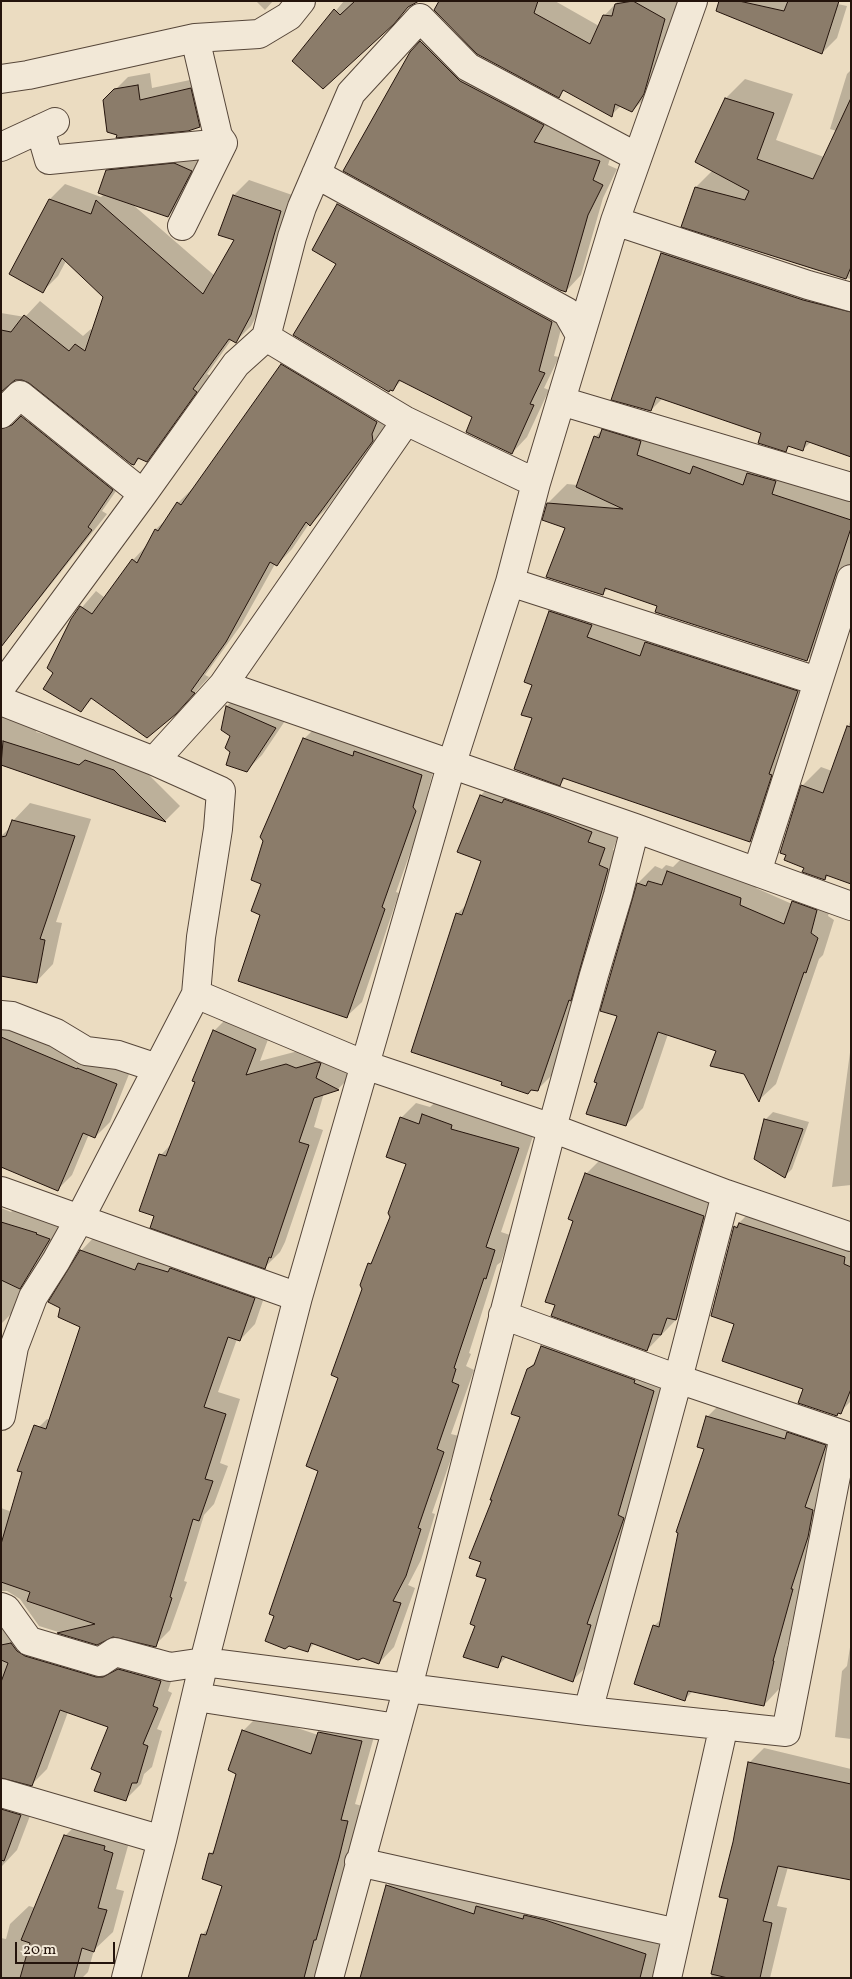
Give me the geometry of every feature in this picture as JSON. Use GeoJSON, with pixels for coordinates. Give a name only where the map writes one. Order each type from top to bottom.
{"type":"FeatureCollection","features":[{"type":"Feature","properties":{"kind":"street"},"geometry":{"type":"LineString","coordinates":[[1,79],[28,75],[195,38],[259,34],[289,16],[301,1]]}},
{"type":"Feature","properties":{"kind":"street"},"geometry":{"type":"LineString","coordinates":[[126,1978],[162,1840],[204,1662],[298,1296],[451,766],[510,582],[536,483],[580,335],[615,221],[693,1]]}},
{"type":"Feature","properties":{"kind":"street"},"geometry":{"type":"LineString","coordinates":[[1,686],[143,494],[236,364],[266,337],[292,237],[350,94],[420,18],[468,67],[637,157]]}},
{"type":"Feature","properties":{"kind":"street"},"geometry":{"type":"LineString","coordinates":[[195,38],[218,136],[223,143]]}},
{"type":"Feature","properties":{"kind":"street"},"geometry":{"type":"LineString","coordinates":[[1,147],[48,126],[49,160],[223,143]]}},
{"type":"Feature","properties":{"kind":"street"},"geometry":{"type":"LineString","coordinates":[[182,226],[223,143]]}},
{"type":"Feature","properties":{"kind":"street"},"geometry":{"type":"LineString","coordinates":[[316,174],[567,312],[580,335]]}},
{"type":"Feature","properties":{"kind":"street"},"geometry":{"type":"LineString","coordinates":[[615,221],[808,285],[851,297]]}},
{"type":"Feature","properties":{"kind":"street"},"geometry":{"type":"LineString","coordinates":[[266,337],[406,421],[536,483]]}},
{"type":"Feature","properties":{"kind":"street"},"geometry":{"type":"LineString","coordinates":[[1,414],[20,394],[143,494]]}},
{"type":"Feature","properties":{"kind":"street"},"geometry":{"type":"LineString","coordinates":[[561,401],[851,486]]}},
{"type":"Feature","properties":{"kind":"street"},"geometry":{"type":"LineString","coordinates":[[154,761],[223,685],[406,421]]}},
{"type":"Feature","properties":{"kind":"street"},"geometry":{"type":"LineString","coordinates":[[757,872],[851,579]]}},
{"type":"Feature","properties":{"kind":"street"},"geometry":{"type":"LineString","coordinates":[[510,582],[817,681]]}},
{"type":"Feature","properties":{"kind":"street"},"geometry":{"type":"LineString","coordinates":[[223,685],[451,766],[635,828],[851,906]]}},
{"type":"Feature","properties":{"kind":"street"},"geometry":{"type":"LineString","coordinates":[[1,701],[154,761],[221,791],[218,829],[201,937],[196,994],[80,1218],[33,1297],[14,1347],[1,1416]]}},
{"type":"Feature","properties":{"kind":"street"},"geometry":{"type":"LineString","coordinates":[[329,1978],[408,1687],[552,1128],[635,828]]}},
{"type":"Feature","properties":{"kind":"street"},"geometry":{"type":"LineString","coordinates":[[196,994],[365,1065],[552,1128],[726,1194],[851,1237]]}},
{"type":"Feature","properties":{"kind":"street"},"geometry":{"type":"LineString","coordinates":[[1,1015],[12,1016],[56,1034],[86,1052],[118,1055],[157,1068]]}},
{"type":"Feature","properties":{"kind":"street"},"geometry":{"type":"LineString","coordinates":[[1,1191],[298,1296]]}},
{"type":"Feature","properties":{"kind":"street"},"geometry":{"type":"LineString","coordinates":[[588,1711],[726,1194]]}},
{"type":"Feature","properties":{"kind":"street"},"geometry":{"type":"LineString","coordinates":[[1,1607],[6,1609],[29,1641],[100,1662],[115,1652],[170,1666],[204,1662],[588,1711],[786,1732],[844,1436],[678,1379],[503,1315]]}},
{"type":"Feature","properties":{"kind":"street"},"geometry":{"type":"LineString","coordinates":[[196,1697],[397,1728]]}},
{"type":"Feature","properties":{"kind":"street"},"geometry":{"type":"LineString","coordinates":[[668,1978],[724,1725]]}},
{"type":"Feature","properties":{"kind":"street"},"geometry":{"type":"LineString","coordinates":[[1,1793],[162,1840]]}},
{"type":"Feature","properties":{"kind":"street"},"geometry":{"type":"LineString","coordinates":[[359,1862],[678,1933]]}},
{"type":"Feature","properties":{"kind":"building"},"geometry":{"type":"Polygon","coordinates":[[[355,1],[419,1],[408,7],[394,24],[323,89],[292,61],[334,9],[340,15],[355,1]]]}},
{"type":"Feature","properties":{"kind":"building"},"geometry":{"type":"Polygon","coordinates":[[[439,1],[538,1],[534,13],[590,44],[603,15],[612,16],[615,4],[633,1],[665,19],[644,94],[632,112],[615,104],[612,117],[563,90],[559,98],[477,54],[434,10],[439,1]]]}},
{"type":"Feature","properties":{"kind":"building"},"geometry":{"type":"Polygon","coordinates":[[[719,1],[739,1],[784,11],[788,1],[839,1],[822,54],[716,11],[719,1]]]}},
{"type":"Feature","properties":{"kind":"building"},"geometry":{"type":"Polygon","coordinates":[[[420,41],[460,81],[544,125],[534,142],[600,161],[593,180],[603,185],[588,215],[566,292],[343,171],[410,52],[420,41]]]}},
{"type":"Feature","properties":{"kind":"building"},"geometry":{"type":"Polygon","coordinates":[[[138,85],[140,100],[191,88],[200,127],[188,131],[116,138],[117,135],[107,132],[103,100],[114,89],[138,85]]]}},
{"type":"Feature","properties":{"kind":"building"},"geometry":{"type":"Polygon","coordinates":[[[725,98],[774,113],[757,159],[813,179],[851,98],[851,267],[846,279],[681,227],[695,187],[745,200],[749,191],[695,162],[725,98]]]}},
{"type":"Feature","properties":{"kind":"building"},"geometry":{"type":"Polygon","coordinates":[[[174,163],[192,171],[168,217],[98,193],[106,170],[174,163]]]}},
{"type":"Feature","properties":{"kind":"building"},"geometry":{"type":"Polygon","coordinates":[[[233,195],[281,211],[251,315],[236,343],[229,339],[193,389],[197,392],[147,462],[138,458],[134,465],[131,464],[29,383],[15,380],[1,392],[1,330],[11,332],[24,315],[69,351],[75,344],[85,351],[103,297],[62,258],[43,293],[9,274],[49,199],[91,214],[96,200],[203,294],[234,240],[218,235],[233,195]]]}},
{"type":"Feature","properties":{"kind":"building"},"geometry":{"type":"Polygon","coordinates":[[[337,204],[552,322],[539,371],[545,373],[530,404],[534,405],[512,454],[466,432],[472,417],[399,380],[393,391],[390,390],[389,392],[293,335],[336,264],[312,250],[337,204]]]}},
{"type":"Feature","properties":{"kind":"building"},"geometry":{"type":"Polygon","coordinates":[[[661,253],[803,300],[851,312],[851,457],[806,441],[803,451],[788,446],[786,452],[758,443],[761,433],[656,397],[651,411],[611,400],[661,253]]]}},
{"type":"Feature","properties":{"kind":"building"},"geometry":{"type":"Polygon","coordinates":[[[281,364],[377,422],[372,434],[373,441],[310,526],[306,522],[277,566],[270,562],[226,642],[191,691],[195,693],[176,714],[147,738],[91,698],[81,712],[43,689],[53,673],[47,668],[71,619],[80,606],[92,614],[132,559],[137,563],[155,529],[158,531],[177,502],[181,505],[281,364]]]}},
{"type":"Feature","properties":{"kind":"building"},"geometry":{"type":"Polygon","coordinates":[[[21,416],[113,490],[88,527],[92,530],[1,647],[1,429],[12,425],[21,416]]]}},
{"type":"Feature","properties":{"kind":"building"},"geometry":{"type":"Polygon","coordinates":[[[602,429],[641,441],[637,455],[690,474],[693,466],[743,485],[747,473],[776,481],[772,494],[851,520],[851,528],[807,661],[655,612],[657,606],[605,588],[603,595],[546,577],[565,528],[542,520],[547,503],[623,509],[576,487],[594,436],[599,438],[602,429]]]}},
{"type":"Feature","properties":{"kind":"building"},"geometry":{"type":"Polygon","coordinates":[[[549,611],[592,625],[587,637],[640,656],[645,642],[798,691],[769,774],[772,775],[750,842],[563,778],[560,786],[514,769],[532,718],[521,715],[532,685],[524,682],[549,611]]]}},
{"type":"Feature","properties":{"kind":"building"},"geometry":{"type":"Polygon","coordinates":[[[226,706],[276,728],[247,772],[226,765],[230,752],[225,748],[230,736],[221,730],[226,706]]]}},
{"type":"Feature","properties":{"kind":"building"},"geometry":{"type":"Polygon","coordinates":[[[847,726],[851,727],[851,884],[826,875],[825,880],[802,872],[804,868],[784,860],[786,855],[780,853],[801,785],[823,793],[847,726]]]}},
{"type":"Feature","properties":{"kind":"building"},"geometry":{"type":"Polygon","coordinates":[[[303,738],[353,756],[354,751],[422,775],[413,807],[416,811],[382,907],[385,909],[347,1018],[238,981],[260,915],[251,911],[261,884],[251,880],[263,841],[260,837],[303,738]]]}},
{"type":"Feature","properties":{"kind":"building"},"geometry":{"type":"Polygon","coordinates":[[[3,741],[79,765],[85,760],[114,770],[166,822],[1,765],[3,741]]]}},
{"type":"Feature","properties":{"kind":"building"},"geometry":{"type":"Polygon","coordinates":[[[480,795],[502,803],[504,799],[592,832],[588,842],[605,848],[599,865],[608,869],[571,1001],[569,1000],[538,1091],[531,1090],[528,1094],[501,1085],[502,1082],[411,1052],[456,913],[462,915],[481,861],[457,852],[480,795]]]}},
{"type":"Feature","properties":{"kind":"building"},"geometry":{"type":"Polygon","coordinates":[[[12,820],[75,836],[40,939],[45,940],[37,983],[1,976],[1,837],[6,836],[12,820]]]}},
{"type":"Feature","properties":{"kind":"building"},"geometry":{"type":"Polygon","coordinates":[[[667,871],[741,898],[740,905],[784,924],[792,901],[817,910],[811,933],[818,938],[806,973],[804,972],[759,1102],[744,1074],[710,1066],[716,1051],[658,1032],[626,1126],[586,1114],[597,1083],[594,1082],[617,1016],[600,1011],[637,883],[646,886],[648,881],[662,885],[667,871]]]}},
{"type":"Feature","properties":{"kind":"building"},"geometry":{"type":"Polygon","coordinates":[[[213,1030],[256,1049],[246,1075],[286,1064],[296,1068],[317,1062],[321,1063],[316,1078],[339,1090],[314,1098],[299,1142],[309,1145],[271,1258],[269,1257],[265,1269],[150,1228],[154,1216],[139,1211],[159,1154],[166,1156],[195,1082],[192,1081],[213,1030]]]}},
{"type":"Feature","properties":{"kind":"building"},"geometry":{"type":"Polygon","coordinates":[[[1,1037],[117,1084],[95,1138],[83,1133],[58,1191],[1,1167],[1,1037]]]}},
{"type":"Feature","properties":{"kind":"building"},"geometry":{"type":"Polygon","coordinates":[[[422,1114],[452,1125],[451,1129],[519,1148],[486,1247],[495,1250],[454,1368],[456,1369],[452,1382],[459,1385],[437,1449],[444,1452],[418,1528],[421,1529],[406,1576],[393,1601],[401,1603],[379,1664],[363,1658],[358,1660],[311,1643],[308,1652],[289,1646],[285,1649],[265,1641],[274,1616],[269,1614],[318,1471],[306,1466],[338,1378],[331,1375],[362,1289],[360,1285],[368,1263],[371,1264],[390,1217],[388,1213],[406,1164],[386,1157],[400,1117],[419,1124],[422,1114]]]}},
{"type":"Feature","properties":{"kind":"building"},"geometry":{"type":"Polygon","coordinates":[[[764,1119],[803,1129],[785,1178],[754,1159],[764,1119]]]}},
{"type":"Feature","properties":{"kind":"building"},"geometry":{"type":"Polygon","coordinates":[[[585,1173],[704,1216],[676,1320],[667,1318],[661,1335],[653,1334],[647,1351],[551,1316],[555,1305],[545,1302],[573,1221],[568,1219],[585,1173]]]}},
{"type":"Feature","properties":{"kind":"building"},"geometry":{"type":"Polygon","coordinates":[[[1,1222],[50,1239],[20,1289],[1,1280],[1,1222]]]}},
{"type":"Feature","properties":{"kind":"building"},"geometry":{"type":"Polygon","coordinates":[[[739,1223],[845,1257],[844,1264],[851,1267],[851,1389],[841,1414],[838,1413],[837,1416],[798,1403],[803,1389],[722,1361],[734,1324],[711,1316],[734,1226],[737,1228],[739,1223]]]}},
{"type":"Feature","properties":{"kind":"building"},"geometry":{"type":"Polygon","coordinates":[[[80,1250],[135,1270],[138,1263],[168,1272],[170,1268],[255,1298],[240,1341],[228,1337],[204,1407],[226,1414],[205,1479],[213,1481],[199,1521],[193,1519],[170,1597],[172,1598],[156,1647],[113,1637],[97,1645],[57,1633],[95,1624],[27,1601],[30,1592],[1,1582],[1,1544],[22,1472],[17,1471],[34,1425],[46,1429],[80,1327],[58,1317],[60,1308],[48,1302],[80,1250]]]}},
{"type":"Feature","properties":{"kind":"building"},"geometry":{"type":"Polygon","coordinates":[[[541,1346],[635,1380],[634,1383],[654,1391],[618,1515],[624,1518],[587,1624],[591,1625],[573,1682],[502,1656],[498,1668],[463,1657],[475,1626],[470,1624],[486,1579],[476,1576],[481,1562],[469,1558],[492,1500],[490,1500],[520,1417],[511,1414],[527,1369],[534,1365],[541,1346]]]}},
{"type":"Feature","properties":{"kind":"building"},"geometry":{"type":"Polygon","coordinates":[[[706,1416],[785,1439],[787,1432],[826,1445],[805,1507],[813,1510],[808,1537],[791,1589],[793,1589],[773,1661],[764,1706],[688,1691],[685,1701],[634,1684],[653,1625],[659,1627],[678,1533],[676,1532],[704,1449],[697,1447],[706,1416]]]}},
{"type":"Feature","properties":{"kind":"building"},"geometry":{"type":"Polygon","coordinates":[[[11,1643],[17,1651],[25,1656],[96,1677],[103,1677],[118,1669],[161,1681],[153,1706],[158,1708],[143,1744],[148,1746],[137,1783],[132,1783],[126,1801],[94,1791],[101,1773],[91,1769],[108,1727],[60,1710],[32,1786],[1,1778],[1,1682],[8,1663],[1,1660],[1,1645],[11,1643]]]}},
{"type":"Feature","properties":{"kind":"building"},"geometry":{"type":"Polygon","coordinates":[[[242,1730],[311,1754],[318,1732],[362,1741],[341,1820],[348,1821],[339,1858],[304,1978],[188,1978],[201,1934],[206,1935],[222,1886],[202,1879],[209,1853],[213,1854],[236,1774],[228,1770],[242,1730]]]}},
{"type":"Feature","properties":{"kind":"building"},"geometry":{"type":"Polygon","coordinates":[[[748,1762],[851,1784],[851,1880],[778,1866],[763,1921],[772,1923],[760,1978],[728,1978],[711,1974],[728,1899],[719,1897],[733,1842],[748,1762]]]}},
{"type":"Feature","properties":{"kind":"building"},"geometry":{"type":"Polygon","coordinates":[[[1,1809],[21,1815],[4,1861],[1,1860],[1,1809]]]}},
{"type":"Feature","properties":{"kind":"building"},"geometry":{"type":"Polygon","coordinates":[[[64,1835],[105,1846],[104,1850],[113,1853],[98,1908],[107,1910],[94,1952],[82,1948],[74,1978],[20,1978],[30,1943],[21,1940],[64,1835]]]}},
{"type":"Feature","properties":{"kind":"building"},"geometry":{"type":"Polygon","coordinates":[[[386,1885],[474,1914],[476,1906],[523,1919],[524,1915],[545,1920],[646,1954],[640,1978],[360,1978],[386,1885]]]}}]}
